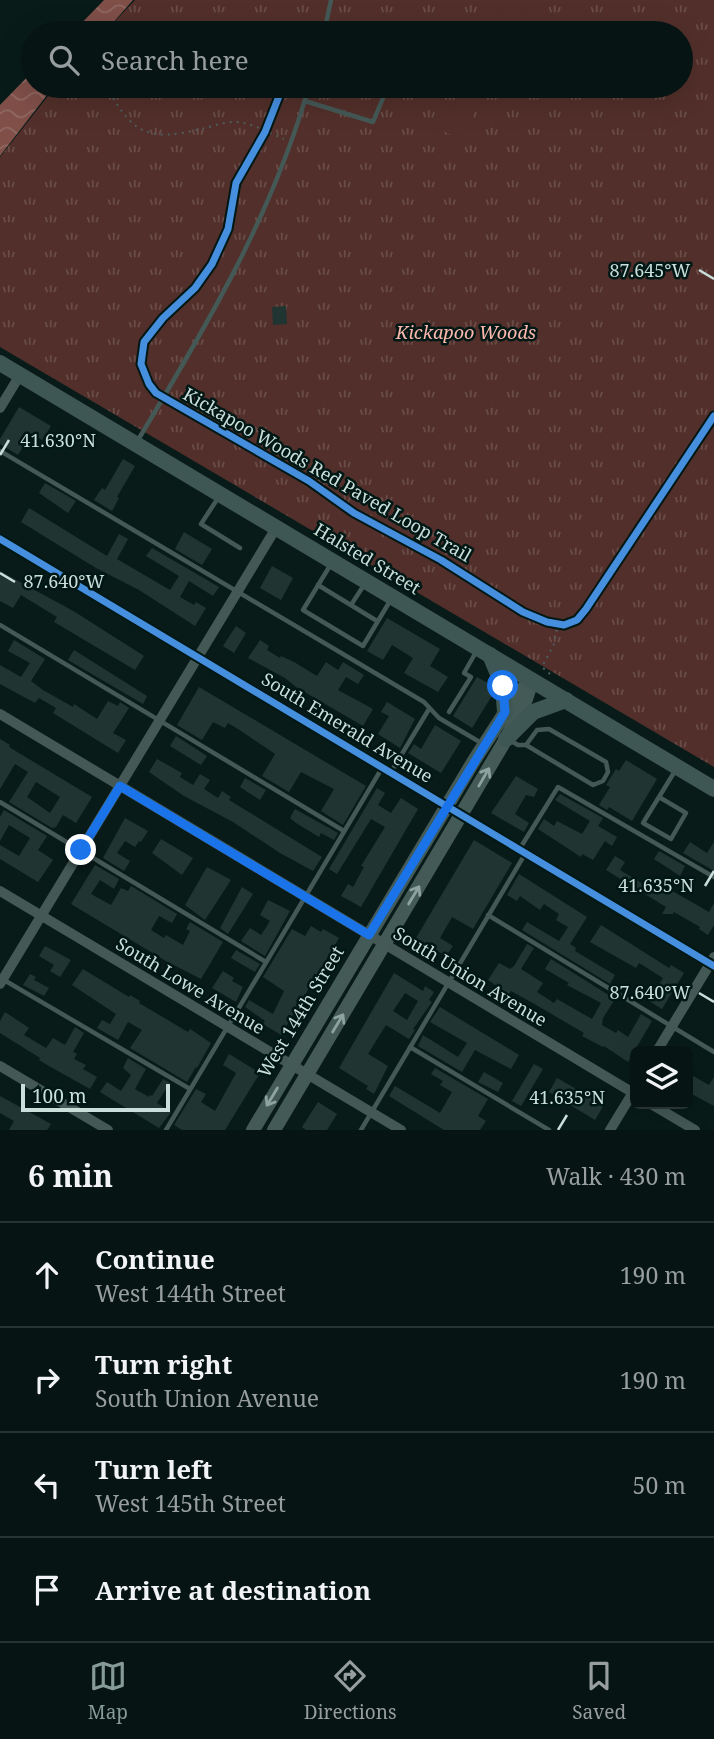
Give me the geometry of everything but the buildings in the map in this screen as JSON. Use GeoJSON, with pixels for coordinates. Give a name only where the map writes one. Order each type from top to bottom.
{"type":"FeatureCollection","features":[{"type":"Feature","properties":{"kind":"main road","name":"Halsted Street"},"geometry":{"type":"LineString","coordinates":[[0,363],[714,789]]}},
{"type":"Feature","properties":{"kind":"main road"},"geometry":{"type":"LineString","coordinates":[[484,652],[503,686],[505,712]]}},
{"type":"Feature","properties":{"kind":"main road"},"geometry":{"type":"LineString","coordinates":[[506,739],[533,712],[566,700]]}},
{"type":"Feature","properties":{"kind":"street"},"geometry":{"type":"LineString","coordinates":[[0,408],[20,375]]}},
{"type":"Feature","properties":{"kind":"street"},"geometry":{"type":"LineString","coordinates":[[1,980],[276,528]]}},
{"type":"Feature","properties":{"kind":"street","name":"South Emerald Avenue"},"geometry":{"type":"LineString","coordinates":[[0,539],[713,962]]}},
{"type":"Feature","properties":{"kind":"street","name":"West 144th Street"},"geometry":{"type":"LineString","coordinates":[[253,1130],[446,806],[517,694],[532,680]]}},
{"type":"Feature","properties":{"kind":"street","name":"West 144th Street"},"geometry":{"type":"LineString","coordinates":[[274,1130],[506,739],[526,699],[532,680]]}},
{"type":"Feature","properties":{"kind":"street","name":"South Union Avenue"},"geometry":{"type":"LineString","coordinates":[[0,715],[630,1090]]}},
{"type":"Feature","properties":{"kind":"street","name":"South Lowe Avenue"},"geometry":{"type":"LineString","coordinates":[[0,891],[401,1130]]}},
{"type":"Feature","properties":{"kind":"street"},"geometry":{"type":"LineString","coordinates":[[660,1046],[713,962]]}},
{"type":"Feature","properties":{"kind":"street"},"geometry":{"type":"LineString","coordinates":[[0,1066],[108,1130]]}},
{"type":"Feature","properties":{"kind":"street"},"geometry":{"type":"LineString","coordinates":[[610,1130],[630,1098]]}},
{"type":"Feature","properties":{"kind":"street"},"geometry":{"type":"LineString","coordinates":[[659,1109],[695,1130]]}},
{"type":"Feature","properties":{"kind":"lane"},"geometry":{"type":"LineString","coordinates":[[327,21],[331,0]]}},
{"type":"Feature","properties":{"kind":"lane"},"geometry":{"type":"LineString","coordinates":[[136,444],[238,267],[274,189],[306,98]]}},
{"type":"Feature","properties":{"kind":"lane"},"geometry":{"type":"LineString","coordinates":[[305,101],[373,122],[383,98]]}},
{"type":"Feature","properties":{"kind":"lane"},"geometry":{"type":"LineString","coordinates":[[0,451],[424,702],[439,718],[484,745]]}},
{"type":"Feature","properties":{"kind":"lane"},"geometry":{"type":"LineString","coordinates":[[220,494],[201,524],[240,548]]}},
{"type":"Feature","properties":{"kind":"lane"},"geometry":{"type":"LineString","coordinates":[[333,561],[303,610],[363,646],[392,597]]}},
{"type":"Feature","properties":{"kind":"lane"},"geometry":{"type":"LineString","coordinates":[[351,605],[366,581]]}},
{"type":"Feature","properties":{"kind":"lane"},"geometry":{"type":"LineString","coordinates":[[318,585],[377,621]]}},
{"type":"Feature","properties":{"kind":"lane"},"geometry":{"type":"LineString","coordinates":[[0,625],[344,831]]}},
{"type":"Feature","properties":{"kind":"lane"},"geometry":{"type":"LineString","coordinates":[[449,712],[471,677],[464,673],[484,652]]}},
{"type":"Feature","properties":{"kind":"lane"},"geometry":{"type":"LineString","coordinates":[[166,1130],[344,831],[429,709]]}},
{"type":"Feature","properties":{"kind":"lane"},"geometry":{"type":"LineString","coordinates":[[506,739],[518,746],[526,745],[593,785],[603,781],[608,772],[606,762],[549,729],[537,730],[526,745]]}},
{"type":"Feature","properties":{"kind":"lane"},"geometry":{"type":"LineString","coordinates":[[659,797],[686,813],[671,839],[643,823],[677,767]]}},
{"type":"Feature","properties":{"kind":"lane"},"geometry":{"type":"LineString","coordinates":[[361,1130],[449,983],[558,787],[714,877]]}},
{"type":"Feature","properties":{"kind":"lane"},"geometry":{"type":"LineString","coordinates":[[0,802],[266,962]]}},
{"type":"Feature","properties":{"kind":"lane"},"geometry":{"type":"LineString","coordinates":[[488,915],[714,1052]]}},
{"type":"Feature","properties":{"kind":"lane"},"geometry":{"type":"LineString","coordinates":[[1,980],[190,1089]]}},
{"type":"Feature","properties":{"kind":"lane"},"geometry":{"type":"LineString","coordinates":[[410,1047],[549,1130]]}},
{"type":"Feature","properties":{"kind":"path"},"geometry":{"type":"LineString","coordinates":[[113,98],[131,123],[143,131],[175,135],[234,122],[263,135],[292,142]]}},
{"type":"Feature","properties":{"kind":"path"},"geometry":{"type":"LineString","coordinates":[[263,135],[270,120]]}},
{"type":"Feature","properties":{"kind":"path"},"geometry":{"type":"LineString","coordinates":[[547,622],[561,625],[542,667],[551,673],[550,675]]}},
{"type":"Feature","properties":{"kind":"green space","name":"Kickapoo Woods"},"geometry":{"type":"Polygon","coordinates":[[[135,0],[714,0],[714,767],[0,347],[0,157],[47,98],[693,98],[693,21],[115,21],[135,0]]]}},
{"type":"Feature","properties":{"kind":"green space"},"geometry":{"type":"Polygon","coordinates":[[[505,0],[530,0],[520,21],[494,21],[505,0]]]}},
{"type":"Feature","properties":{"kind":"green space"},"geometry":{"type":"Polygon","coordinates":[[[457,98],[481,98],[461,139],[432,126],[429,120],[433,119],[443,126],[457,98]]]}},
{"type":"Feature","properties":{"kind":"water"},"geometry":{"type":"Polygon","coordinates":[[[104,0],[133,0],[115,21],[84,21],[104,0]]]}},
{"type":"Feature","properties":{"kind":"water"},"geometry":{"type":"Polygon","coordinates":[[[21,83],[21,98],[45,98],[0,156],[0,105],[21,83]]]}},
{"type":"Feature","properties":{"kind":"cycle path","name":"Kickapoo Woods Red Paved Loop Trail"},"geometry":{"type":"LineString","coordinates":[[278,98],[265,132],[236,183],[228,229],[212,264],[195,288],[163,318],[144,342],[141,364],[156,393],[309,481],[354,513],[441,560],[523,612],[547,622],[564,625],[577,620],[586,609],[714,416]]}},
{"type":"Feature","properties":{"kind":"cycle path"},"geometry":{"type":"LineString","coordinates":[[0,539],[714,966]]}},
{"type":"Feature","properties":{"kind":"route"},"geometry":{"type":"LineString","coordinates":[[81,850],[120,786],[369,935],[505,712],[503,686]]}}]}
